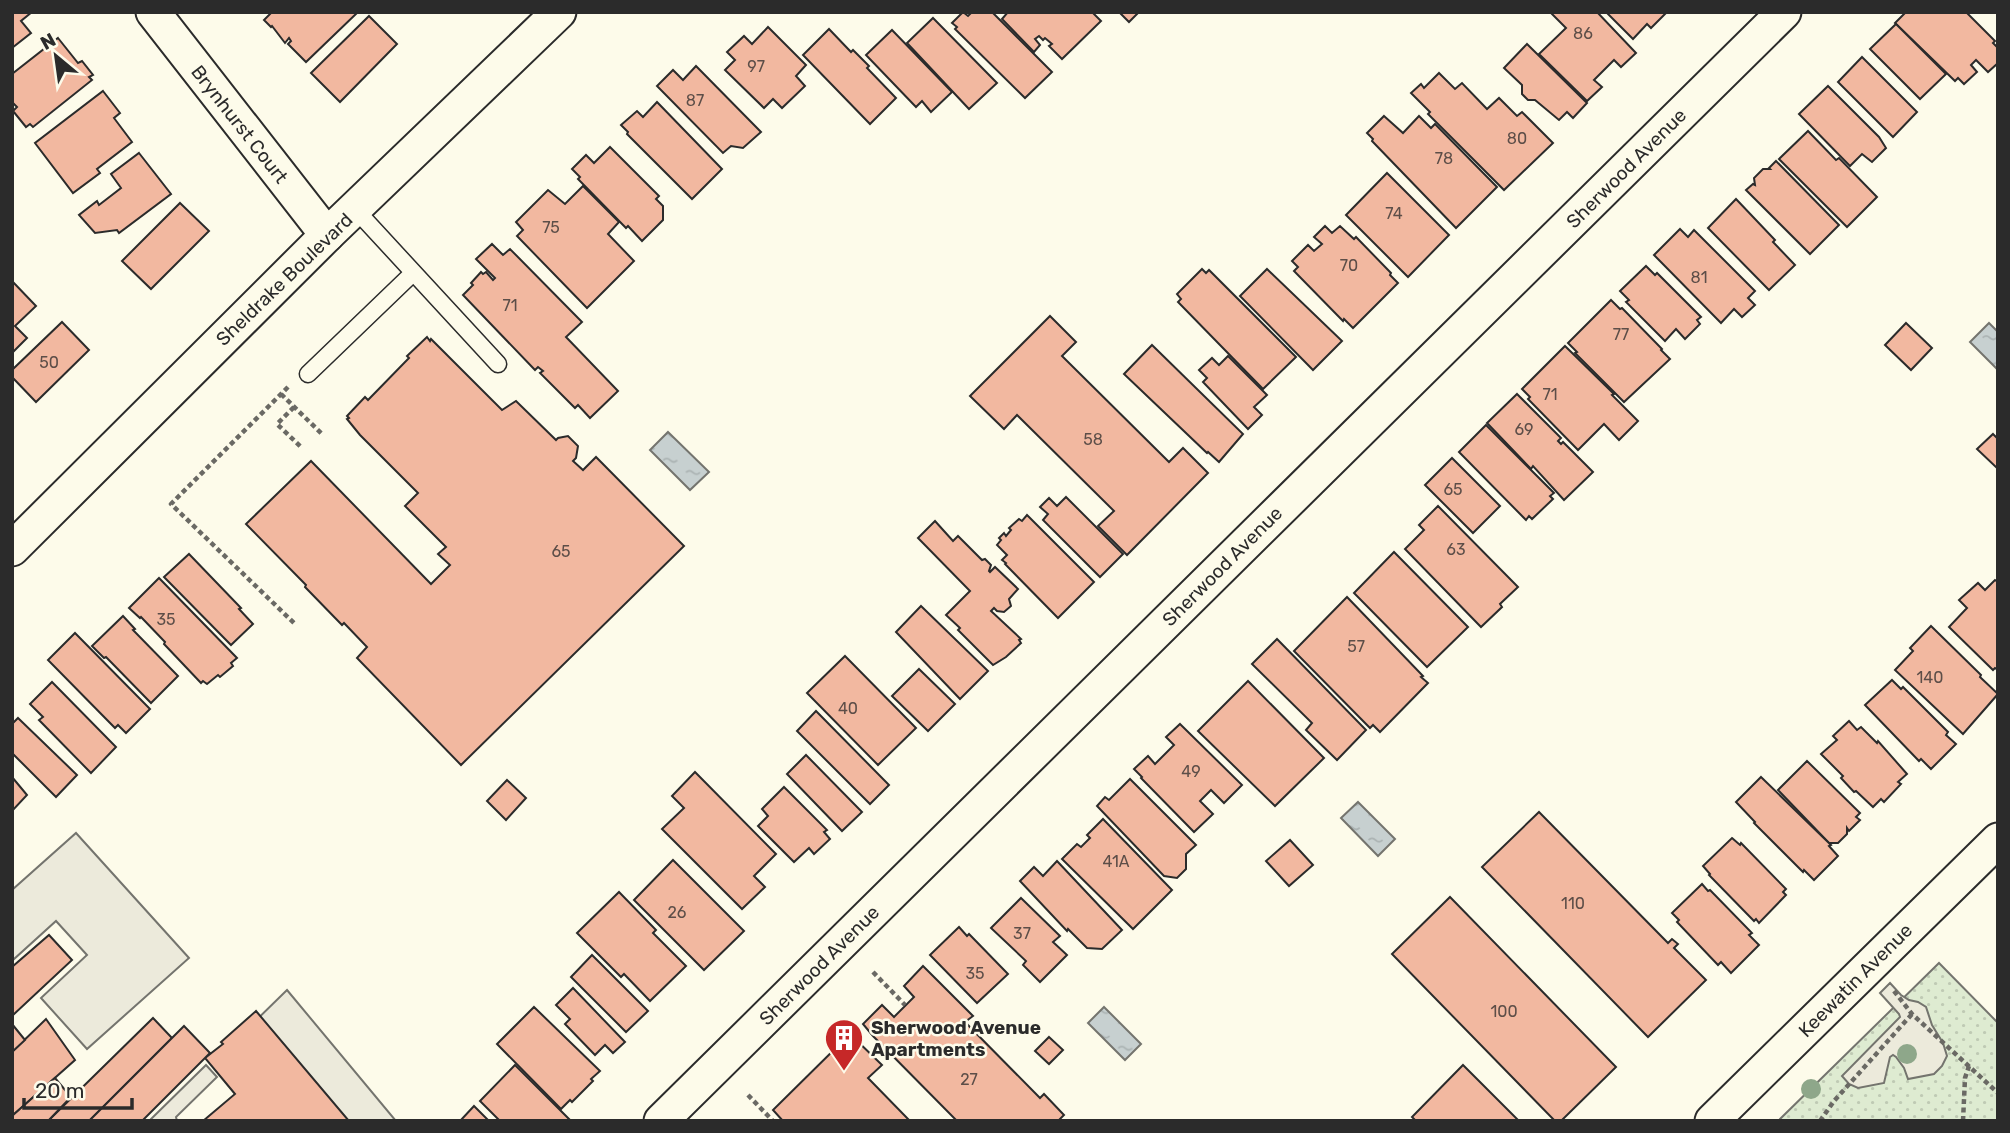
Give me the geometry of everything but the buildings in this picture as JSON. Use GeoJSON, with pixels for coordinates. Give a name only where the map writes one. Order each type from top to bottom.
{"type":"FeatureCollection","features":[{"type":"Feature","properties":{"kind":"street","name":"Brynhurst Court"},"geometry":{"type":"LineString","coordinates":[[153,12],[327,235]]}},
{"type":"Feature","properties":{"kind":"street","name":"Sheldrake Boulevard"},"geometry":{"type":"LineString","coordinates":[[18,531],[559,12]]}},
{"type":"Feature","properties":{"kind":"street","name":"Sherwood Avenue"},"geometry":{"type":"LineString","coordinates":[[661,1121],[1784,12]]}},
{"type":"Feature","properties":{"kind":"street","name":"Keewatin Avenue"},"geometry":{"type":"LineString","coordinates":[[1712,1121],[1998,840]]}},
{"type":"Feature","properties":{"kind":"lane"},"geometry":{"type":"LineString","coordinates":[[355,209],[498,364]]}},
{"type":"Feature","properties":{"kind":"lane"},"geometry":{"type":"LineString","coordinates":[[308,374],[413,273]]}},
{"type":"Feature","properties":{"kind":"path"},"geometry":{"type":"LineString","coordinates":[[296,625],[171,504],[297,378],[308,374]]}},
{"type":"Feature","properties":{"kind":"path"},"geometry":{"type":"LineString","coordinates":[[281,394],[323,435]]}},
{"type":"Feature","properties":{"kind":"path"},"geometry":{"type":"LineString","coordinates":[[295,407],[278,424],[301,447]]}},
{"type":"Feature","properties":{"kind":"path"},"geometry":{"type":"LineString","coordinates":[[873,972],[905,1005]]}},
{"type":"Feature","properties":{"kind":"path"},"geometry":{"type":"LineString","coordinates":[[1892,988],[1912,1014],[1998,1094]]}},
{"type":"Feature","properties":{"kind":"path"},"geometry":{"type":"LineString","coordinates":[[1820,1121],[1834,1101],[1912,1014]]}},
{"type":"Feature","properties":{"kind":"path"},"geometry":{"type":"LineString","coordinates":[[1963,1121],[1965,1078],[1969,1066]]}},
{"type":"Feature","properties":{"kind":"path"},"geometry":{"type":"LineString","coordinates":[[748,1094],[773,1121]]}},
{"type":"Feature","properties":{"kind":"green space"},"geometry":{"type":"Polygon","coordinates":[[[1939,963],[1998,1023],[1998,1121],[1778,1121],[1939,963]]]}},
{"type":"Feature","properties":{"kind":"shaded area"},"geometry":{"type":"Polygon","coordinates":[[[76,833],[189,958],[87,1049],[41,998],[87,955],[56,921],[14,959],[12,957],[12,890],[76,833]]]}},
{"type":"Feature","properties":{"kind":"shaded area"},"geometry":{"type":"Polygon","coordinates":[[[1890,983],[1901,995],[1926,1007],[1947,1056],[1934,1074],[1908,1079],[1904,1068],[1893,1055],[1890,1057],[1884,1083],[1858,1088],[1849,1084],[1842,1076],[1900,1017],[1880,993],[1890,983]]]}},
{"type":"Feature","properties":{"kind":"shaded area"},"geometry":{"type":"Polygon","coordinates":[[[287,990],[396,1121],[309,1121],[239,1037],[287,990]]]}},
{"type":"Feature","properties":{"kind":"shaded area"},"geometry":{"type":"Polygon","coordinates":[[[206,1065],[217,1077],[176,1117],[177,1121],[149,1121],[206,1065]]]}},
{"type":"Feature","properties":{"kind":"water"},"geometry":{"type":"Polygon","coordinates":[[[1989,323],[1998,332],[1998,370],[1970,342],[1989,323]]]}},
{"type":"Feature","properties":{"kind":"water"},"geometry":{"type":"Polygon","coordinates":[[[668,432],[709,472],[690,490],[650,450],[668,432]]]}},
{"type":"Feature","properties":{"kind":"water"},"geometry":{"type":"Polygon","coordinates":[[[1358,802],[1395,839],[1378,856],[1341,818],[1358,802]]]}},
{"type":"Feature","properties":{"kind":"water"},"geometry":{"type":"Polygon","coordinates":[[[1104,1007],[1141,1044],[1125,1060],[1088,1023],[1104,1007]]]}},
{"type":"Feature","properties":{"kind":"place","name":"Sherwood Avenue Apartments"},"geometry":{"type":"Point","coordinates":[844,1072]}}]}
